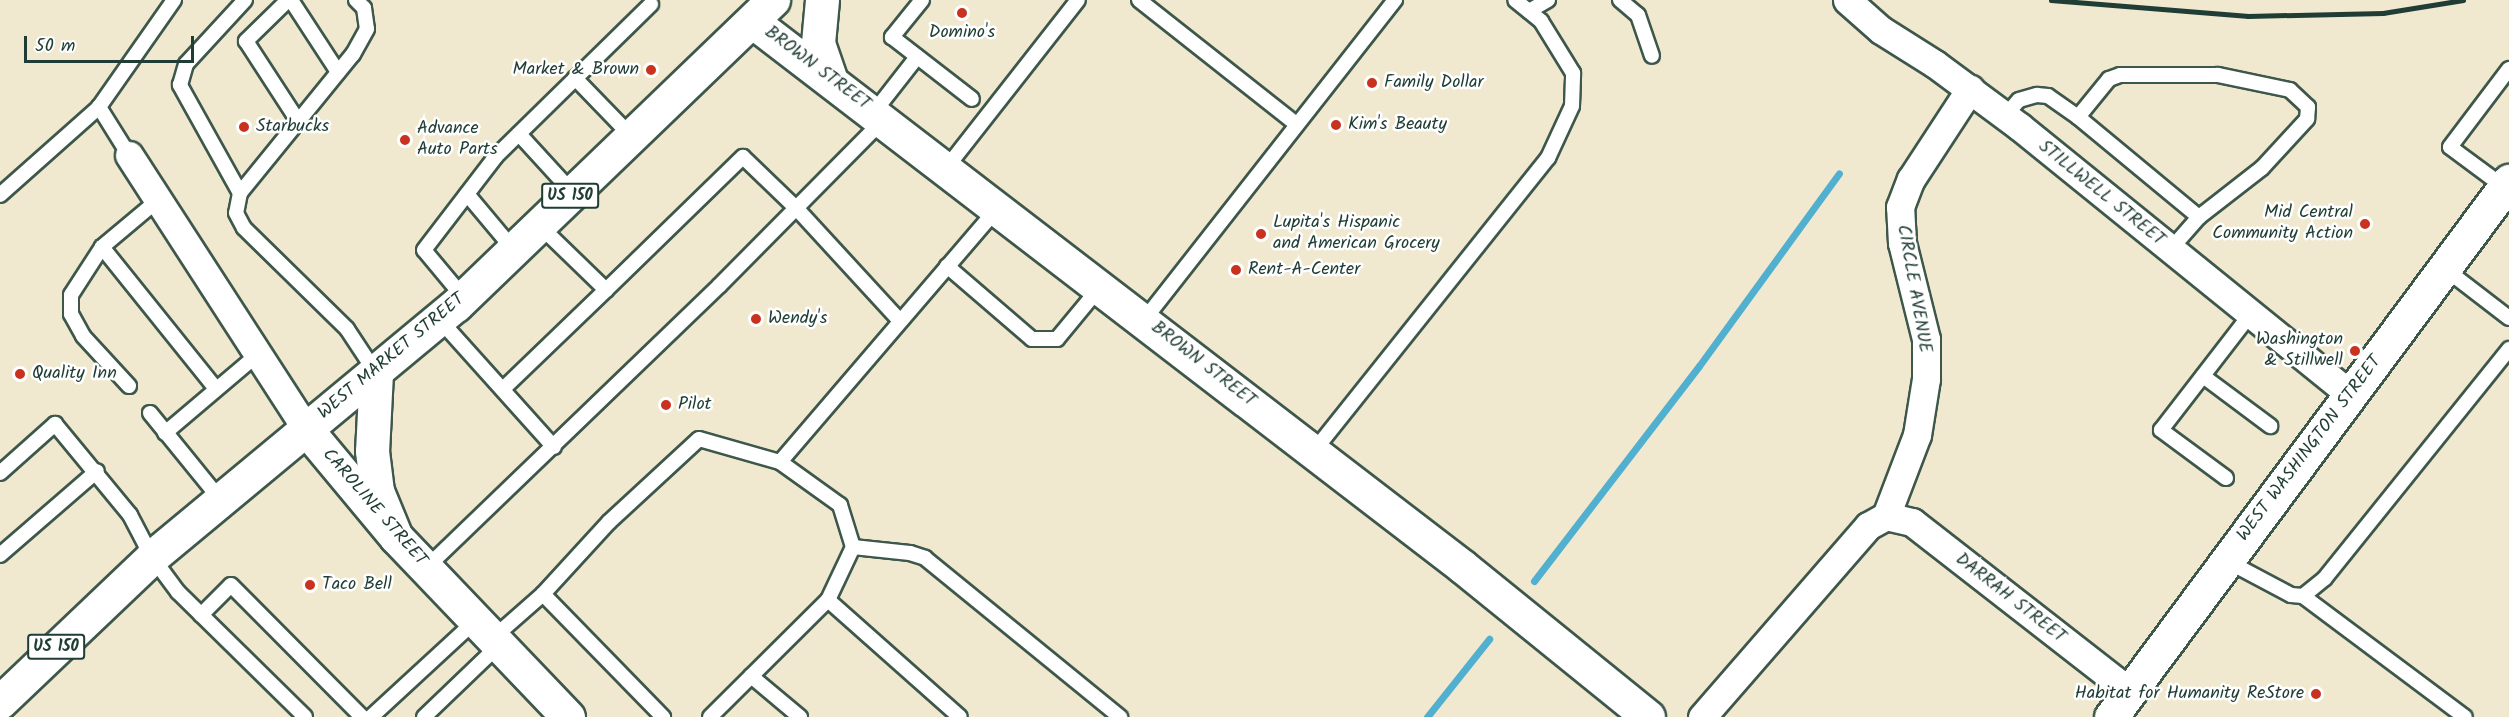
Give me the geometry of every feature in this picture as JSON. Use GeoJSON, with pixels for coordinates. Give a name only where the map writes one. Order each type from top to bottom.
{"type":"FeatureCollection","features":[{"type":"Feature","properties":{"kind":"main road"},"geometry":{"type":"LineString","coordinates":[[822,0],[818,43],[831,80]]}},
{"type":"Feature","properties":{"kind":"main road","name":"BROWN STREET"},"geometry":{"type":"LineString","coordinates":[[763,10],[831,80],[1314,451],[1648,717]]}},
{"type":"Feature","properties":{"kind":"main road","name":"WEST MARKET STREET"},"geometry":{"type":"LineString","coordinates":[[0,702],[152,557],[452,309],[763,10]]}},
{"type":"Feature","properties":{"kind":"main road","name":"WEST WASHINGTON STREET"},"geometry":{"type":"LineString","coordinates":[[2120,705],[2507,184]]}},
{"type":"Feature","properties":{"kind":"main road"},"geometry":{"type":"LineString","coordinates":[[376,372],[372,451],[376,491],[396,537]]}},
{"type":"Feature","properties":{"kind":"main road","name":"CAROLINE STREET"},"geometry":{"type":"LineString","coordinates":[[306,429],[396,537],[568,717]]}},
{"type":"Feature","properties":{"kind":"street","name":"STILLWELL STREET"},"geometry":{"type":"LineString","coordinates":[[1847,0],[1881,30],[1970,89],[2005,116],[2351,395]]}},
{"type":"Feature","properties":{"kind":"street","name":"CIRCLE AVENUE"},"geometry":{"type":"LineString","coordinates":[[1886,516],[1917,435],[1926,379],[1926,339],[1902,243],[1900,207],[1911,179],[1970,89]]}},
{"type":"Feature","properties":{"kind":"street","name":"CAROLINE STREET"},"geometry":{"type":"LineString","coordinates":[[129,154],[306,429]]}},
{"type":"Feature","properties":{"kind":"street","name":"DARRAH STREET"},"geometry":{"type":"LineString","coordinates":[[1886,516],[1912,522],[2120,705]]}},
{"type":"Feature","properties":{"kind":"street"},"geometry":{"type":"LineString","coordinates":[[1702,717],[1868,526],[1886,516]]}},
{"type":"Feature","properties":{"kind":"lane"},"geometry":{"type":"LineString","coordinates":[[0,195],[99,107],[174,0]]}},
{"type":"Feature","properties":{"kind":"lane"},"geometry":{"type":"LineString","coordinates":[[240,193],[180,85],[186,64],[245,0]]}},
{"type":"Feature","properties":{"kind":"lane"},"geometry":{"type":"LineString","coordinates":[[298,121],[246,41],[290,0],[338,72]]}},
{"type":"Feature","properties":{"kind":"lane"},"geometry":{"type":"LineString","coordinates":[[356,0],[364,8],[367,29],[338,72],[240,193],[236,213],[244,228],[347,329],[376,372]]}},
{"type":"Feature","properties":{"kind":"lane"},"geometry":{"type":"LineString","coordinates":[[922,0],[892,37],[972,99]]}},
{"type":"Feature","properties":{"kind":"lane"},"geometry":{"type":"LineString","coordinates":[[947,167],[1078,0]]}},
{"type":"Feature","properties":{"kind":"lane"},"geometry":{"type":"LineString","coordinates":[[1139,0],[1297,125]]}},
{"type":"Feature","properties":{"kind":"lane"},"geometry":{"type":"LineString","coordinates":[[1144,320],[1395,0]]}},
{"type":"Feature","properties":{"kind":"lane"},"geometry":{"type":"LineString","coordinates":[[1314,451],[1548,158],[1572,106],[1573,73],[1541,21],[1515,0]]}},
{"type":"Feature","properties":{"kind":"lane"},"geometry":{"type":"LineString","coordinates":[[1529,11],[1548,0]]}},
{"type":"Feature","properties":{"kind":"lane"},"geometry":{"type":"LineString","coordinates":[[1620,0],[1638,15],[1652,56]]}},
{"type":"Feature","properties":{"kind":"lane"},"geometry":{"type":"LineString","coordinates":[[554,447],[503,389],[452,309],[424,250],[467,194],[519,134],[651,4]]}},
{"type":"Feature","properties":{"kind":"lane"},"geometry":{"type":"LineString","coordinates":[[426,568],[554,447],[797,209],[879,115],[917,57]]}},
{"type":"Feature","properties":{"kind":"lane"},"geometry":{"type":"LineString","coordinates":[[2507,184],[2450,147],[2509,69]]}},
{"type":"Feature","properties":{"kind":"lane"},"geometry":{"type":"LineString","coordinates":[[2078,117],[2099,87],[2120,75],[2218,75],[2290,90],[2300,97],[2307,107],[2307,118],[2262,168],[2199,217],[2170,250]]}},
{"type":"Feature","properties":{"kind":"lane"},"geometry":{"type":"LineString","coordinates":[[575,78],[632,137]]}},
{"type":"Feature","properties":{"kind":"lane"},"geometry":{"type":"LineString","coordinates":[[2005,116],[2019,100],[2037,95],[2048,96],[2078,117],[2199,217]]}},
{"type":"Feature","properties":{"kind":"lane"},"geometry":{"type":"LineString","coordinates":[[99,107],[129,154]]}},
{"type":"Feature","properties":{"kind":"lane"},"geometry":{"type":"LineString","coordinates":[[519,134],[573,194]]}},
{"type":"Feature","properties":{"kind":"lane"},"geometry":{"type":"LineString","coordinates":[[503,389],[742,158],[797,209],[899,320]]}},
{"type":"Feature","properties":{"kind":"lane"},"geometry":{"type":"LineString","coordinates":[[467,194],[515,250]]}},
{"type":"Feature","properties":{"kind":"lane"},"geometry":{"type":"LineString","coordinates":[[129,386],[83,336],[71,314],[71,295],[102,247],[158,200]]}},
{"type":"Feature","properties":{"kind":"lane"},"geometry":{"type":"LineString","coordinates":[[780,462],[899,320],[999,207]]}},
{"type":"Feature","properties":{"kind":"lane"},"geometry":{"type":"LineString","coordinates":[[540,226],[606,290]]}},
{"type":"Feature","properties":{"kind":"lane"},"geometry":{"type":"LineString","coordinates":[[102,247],[216,389]]}},
{"type":"Feature","properties":{"kind":"lane"},"geometry":{"type":"LineString","coordinates":[[947,266],[1032,339],[1057,339],[1101,286]]}},
{"type":"Feature","properties":{"kind":"lane"},"geometry":{"type":"LineString","coordinates":[[2444,268],[2509,318]]}},
{"type":"Feature","properties":{"kind":"lane"},"geometry":{"type":"LineString","coordinates":[[2226,478],[2161,430],[2250,315]]}},
{"type":"Feature","properties":{"kind":"lane"},"geometry":{"type":"LineString","coordinates":[[2303,596],[2325,578],[2509,349]]}},
{"type":"Feature","properties":{"kind":"lane"},"geometry":{"type":"LineString","coordinates":[[165,433],[257,355]]}},
{"type":"Feature","properties":{"kind":"lane"},"geometry":{"type":"LineString","coordinates":[[2203,376],[2270,426]]}},
{"type":"Feature","properties":{"kind":"lane"},"geometry":{"type":"LineString","coordinates":[[150,413],[220,499]]}},
{"type":"Feature","properties":{"kind":"lane"},"geometry":{"type":"LineString","coordinates":[[0,473],[55,424],[97,471],[130,515],[152,557],[178,592],[304,717]]}},
{"type":"Feature","properties":{"kind":"lane"},"geometry":{"type":"LineString","coordinates":[[371,717],[490,635],[543,594],[609,522],[699,439],[729,444],[780,462],[840,505],[853,547],[828,600],[710,717]]}},
{"type":"Feature","properties":{"kind":"lane"},"geometry":{"type":"LineString","coordinates":[[0,555],[97,471]]}},
{"type":"Feature","properties":{"kind":"lane"},"geometry":{"type":"LineString","coordinates":[[853,547],[910,552],[926,558],[1120,717]]}},
{"type":"Feature","properties":{"kind":"lane"},"geometry":{"type":"LineString","coordinates":[[2227,561],[2291,595],[2303,596],[2465,717]]}},
{"type":"Feature","properties":{"kind":"lane"},"geometry":{"type":"LineString","coordinates":[[201,615],[231,585],[362,717]]}},
{"type":"Feature","properties":{"kind":"lane"},"geometry":{"type":"LineString","coordinates":[[543,594],[663,717]]}},
{"type":"Feature","properties":{"kind":"lane"},"geometry":{"type":"LineString","coordinates":[[828,600],[960,717]]}},
{"type":"Feature","properties":{"kind":"lane"},"geometry":{"type":"LineString","coordinates":[[424,717],[490,635]]}},
{"type":"Feature","properties":{"kind":"lane"},"geometry":{"type":"LineString","coordinates":[[751,676],[800,717]]}},
{"type":"Feature","properties":{"kind":"waterway"},"geometry":{"type":"LineString","coordinates":[[1534,581],[1699,366],[1839,173]]}},
{"type":"Feature","properties":{"kind":"waterway"},"geometry":{"type":"LineString","coordinates":[[1427,717],[1489,639]]}},
{"type":"Feature","properties":{"kind":"railway"},"geometry":{"type":"LineString","coordinates":[[2051,0],[2248,16],[2383,13],[2463,0]]}},
{"type":"Feature","properties":{"kind":"place","name":"Domino's"},"geometry":{"type":"Point","coordinates":[962,13]}},
{"type":"Feature","properties":{"kind":"place","name":"Market & Brown"},"geometry":{"type":"Point","coordinates":[651,70]}},
{"type":"Feature","properties":{"kind":"place","name":"Family Dollar"},"geometry":{"type":"Point","coordinates":[1372,83]}},
{"type":"Feature","properties":{"kind":"place","name":"Kim's Beauty"},"geometry":{"type":"Point","coordinates":[1336,125]}},
{"type":"Feature","properties":{"kind":"place","name":"Starbucks"},"geometry":{"type":"Point","coordinates":[244,127]}},
{"type":"Feature","properties":{"kind":"place","name":"Advance Auto Parts"},"geometry":{"type":"Point","coordinates":[405,140]}},
{"type":"Feature","properties":{"kind":"place","name":"Mid Central Community Action"},"geometry":{"type":"Point","coordinates":[2365,224]}},
{"type":"Feature","properties":{"kind":"place","name":"Lupita's Hispanic and American Grocery"},"geometry":{"type":"Point","coordinates":[1261,234]}},
{"type":"Feature","properties":{"kind":"place","name":"Rent-A-Center"},"geometry":{"type":"Point","coordinates":[1236,270]}},
{"type":"Feature","properties":{"kind":"place","name":"Wendy's"},"geometry":{"type":"Point","coordinates":[756,319]}},
{"type":"Feature","properties":{"kind":"place","name":"Washington & Stillwell"},"geometry":{"type":"Point","coordinates":[2355,351]}},
{"type":"Feature","properties":{"kind":"place","name":"Quality Inn"},"geometry":{"type":"Point","coordinates":[20,374]}},
{"type":"Feature","properties":{"kind":"place","name":"Pilot"},"geometry":{"type":"Point","coordinates":[666,405]}},
{"type":"Feature","properties":{"kind":"place","name":"Taco Bell"},"geometry":{"type":"Point","coordinates":[310,585]}},
{"type":"Feature","properties":{"kind":"place","name":"Habitat for Humanity ReStore"},"geometry":{"type":"Point","coordinates":[2316,694]}}]}
